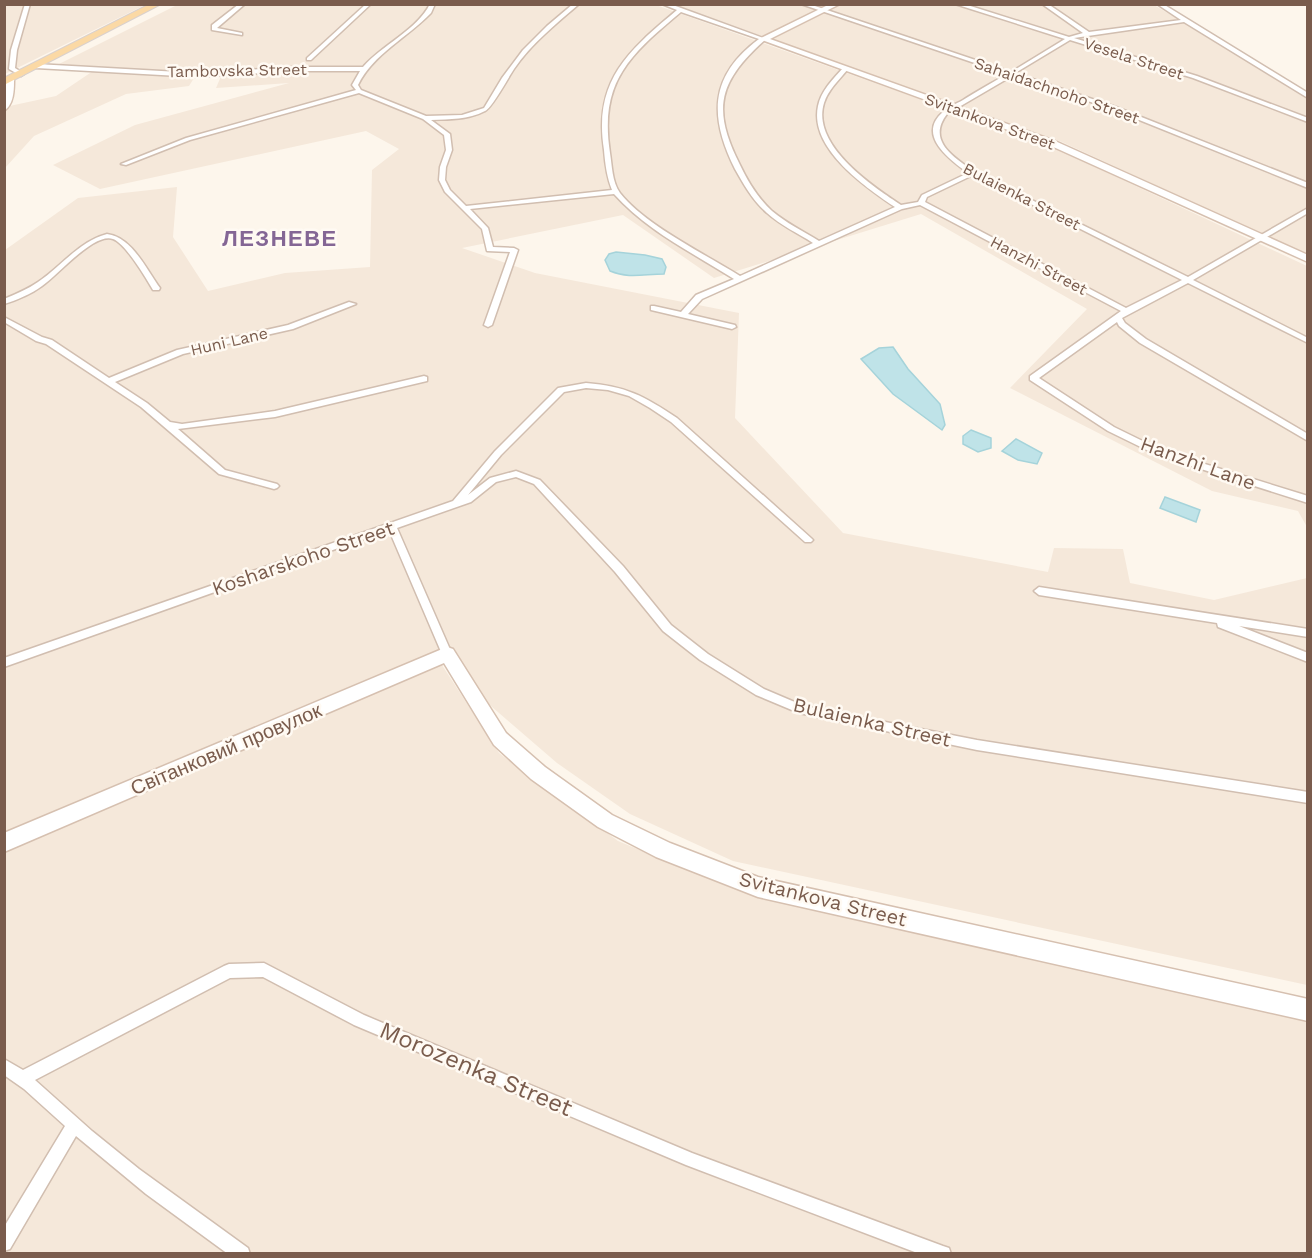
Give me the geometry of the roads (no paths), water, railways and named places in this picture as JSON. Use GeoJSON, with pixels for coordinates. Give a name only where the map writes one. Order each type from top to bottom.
{"type":"FeatureCollection","features":[{"type":"Feature","properties":{"kind":"main road"},"geometry":{"type":"LineString","coordinates":[[7,81],[157,4]]}},
{"type":"Feature","properties":{"kind":"street"},"geometry":{"type":"LineString","coordinates":[[21,74],[12,69],[14,50],[28,4]]}},
{"type":"Feature","properties":{"kind":"street"},"geometry":{"type":"LineString","coordinates":[[240,34],[213,29],[243,4]]}},
{"type":"Feature","properties":{"kind":"street"},"geometry":{"type":"LineString","coordinates":[[309,59],[369,4]]}},
{"type":"Feature","properties":{"kind":"street"},"geometry":{"type":"LineString","coordinates":[[433,4],[431,12],[392,41],[357,78],[355,85],[359,91],[425,118],[447,134],[449,150],[441,180],[447,191],[485,228],[490,249],[514,250],[488,325]]}},
{"type":"Feature","properties":{"kind":"street"},"geometry":{"type":"LineString","coordinates":[[425,118],[464,117],[486,109],[508,70],[527,48],[577,4]]}},
{"type":"Feature","properties":{"kind":"street","name":"Svitankova Street"},"geometry":{"type":"LineString","coordinates":[[664,4],[1052,143],[1308,259]]}},
{"type":"Feature","properties":{"kind":"street","name":"Sahaidachnoho Street"},"geometry":{"type":"LineString","coordinates":[[803,4],[1114,108],[1308,186]]}},
{"type":"Feature","properties":{"kind":"street"},"geometry":{"type":"LineString","coordinates":[[819,244],[768,211],[745,183],[726,139],[720,104],[733,69],[752,46],[837,4]]}},
{"type":"Feature","properties":{"kind":"street","name":"Vesela Street"},"geometry":{"type":"LineString","coordinates":[[957,4],[1195,77],[1308,120]]}},
{"type":"Feature","properties":{"kind":"street"},"geometry":{"type":"LineString","coordinates":[[1044,4],[1088,34]]}},
{"type":"Feature","properties":{"kind":"street"},"geometry":{"type":"LineString","coordinates":[[1159,4],[1182,21],[1308,96]]}},
{"type":"Feature","properties":{"kind":"street"},"geometry":{"type":"LineString","coordinates":[[680,10],[631,53],[615,79],[602,117],[606,152],[616,192],[639,214],[741,279]]}},
{"type":"Feature","properties":{"kind":"street","name":"Bulaienka Street"},"geometry":{"type":"LineString","coordinates":[[1182,21],[1070,38],[939,118],[937,139],[952,159],[973,173],[1188,279],[1308,342]]}},
{"type":"Feature","properties":{"kind":"street"},"geometry":{"type":"LineString","coordinates":[[4,51],[14,50]]}},
{"type":"Feature","properties":{"kind":"street","name":"Tambovska Street"},"geometry":{"type":"LineString","coordinates":[[36,66],[196,75],[294,69],[365,69]]}},
{"type":"Feature","properties":{"kind":"street"},"geometry":{"type":"LineString","coordinates":[[844,69],[825,94],[820,108],[820,120],[835,155],[874,191],[900,207]]}},
{"type":"Feature","properties":{"kind":"street"},"geometry":{"type":"LineString","coordinates":[[4,108],[9,96],[7,81]]}},
{"type":"Feature","properties":{"kind":"street"},"geometry":{"type":"LineString","coordinates":[[124,164],[188,139],[359,91]]}},
{"type":"Feature","properties":{"kind":"street"},"geometry":{"type":"LineString","coordinates":[[683,315],[699,297],[900,207],[921,203],[924,196],[973,173]]}},
{"type":"Feature","properties":{"kind":"street"},"geometry":{"type":"LineString","coordinates":[[465,208],[616,192]]}},
{"type":"Feature","properties":{"kind":"street","name":"Hanzhi Street"},"geometry":{"type":"LineString","coordinates":[[921,203],[1126,311]]}},
{"type":"Feature","properties":{"kind":"street"},"geometry":{"type":"LineString","coordinates":[[1308,210],[1118,317],[1122,324],[1143,341],[1308,438]]}},
{"type":"Feature","properties":{"kind":"street"},"geometry":{"type":"LineString","coordinates":[[4,302],[43,282],[89,244],[101,237],[111,236],[120,241],[156,288]]}},
{"type":"Feature","properties":{"kind":"street","name":"Huni Lane"},"geometry":{"type":"LineString","coordinates":[[108,382],[180,352],[290,327],[352,304]]}},
{"type":"Feature","properties":{"kind":"street"},"geometry":{"type":"LineString","coordinates":[[654,308],[732,327]]}},
{"type":"Feature","properties":{"kind":"street","name":"Hanzhi Lane"},"geometry":{"type":"LineString","coordinates":[[1118,317],[1033,378],[1111,429],[1160,453],[1308,500]]}},
{"type":"Feature","properties":{"kind":"street"},"geometry":{"type":"LineString","coordinates":[[4,319],[39,339],[49,342],[144,405],[222,472],[274,486]]}},
{"type":"Feature","properties":{"kind":"street"},"geometry":{"type":"LineString","coordinates":[[168,425],[182,427],[275,414],[424,379]]}},
{"type":"Feature","properties":{"kind":"street","name":"Kosharskoho Street"},"geometry":{"type":"LineString","coordinates":[[4,663],[456,503],[498,453],[561,390],[572,387],[601,386],[640,399],[668,414],[808,540]]}},
{"type":"Feature","properties":{"kind":"street","name":"Bulaienka Street"},"geometry":{"type":"LineString","coordinates":[[456,503],[468,500],[493,480],[516,474],[537,482],[619,569],[667,628],[704,657],[760,692],[804,710],[977,745],[1308,798]]}},
{"type":"Feature","properties":{"kind":"street","name":"Svitankova Street"},"geometry":{"type":"LineString","coordinates":[[392,527],[447,654],[500,739],[538,773],[605,821],[663,850],[758,887],[1308,1010]]}},
{"type":"Feature","properties":{"kind":"street"},"geometry":{"type":"LineString","coordinates":[[1039,591],[1308,633]]}},
{"type":"Feature","properties":{"kind":"street"},"geometry":{"type":"LineString","coordinates":[[1203,617],[1308,658]]}},
{"type":"Feature","properties":{"kind":"street","name":"Світанковий провулок"},"geometry":{"type":"LineString","coordinates":[[4,843],[447,654]]}},
{"type":"Feature","properties":{"kind":"street","name":"Morozenka Street"},"geometry":{"type":"LineString","coordinates":[[23,1078],[229,970],[264,970],[359,1020],[691,1160],[943,1254]]}},
{"type":"Feature","properties":{"kind":"street"},"geometry":{"type":"LineString","coordinates":[[4,1066],[23,1078],[74,1126],[147,1186],[242,1254]]}},
{"type":"Feature","properties":{"kind":"street"},"geometry":{"type":"LineString","coordinates":[[4,1243],[74,1126]]}},
{"type":"Feature","properties":{"kind":"water"},"geometry":{"type":"Polygon","coordinates":[[[616,252],[662,259],[666,267],[664,274],[630,275],[610,271],[605,260],[609,254],[616,252]]]}},
{"type":"Feature","properties":{"kind":"water"},"geometry":{"type":"Polygon","coordinates":[[[893,347],[908,369],[940,404],[945,425],[942,430],[893,394],[861,359],[879,348],[893,347]]]}},
{"type":"Feature","properties":{"kind":"water"},"geometry":{"type":"Polygon","coordinates":[[[971,430],[991,438],[991,448],[978,452],[963,444],[963,436],[971,430]]]}},
{"type":"Feature","properties":{"kind":"water"},"geometry":{"type":"Polygon","coordinates":[[[1016,439],[1042,453],[1037,464],[1018,460],[1002,451],[1016,439]]]}},
{"type":"Feature","properties":{"kind":"water"},"geometry":{"type":"Polygon","coordinates":[[[1165,497],[1200,510],[1196,522],[1160,508],[1165,497]]]}},
{"type":"Feature","properties":{"kind":"district","name":"ЛЕЗНЕВЕ"},"geometry":{"type":"Point","coordinates":[280,238]}}]}
